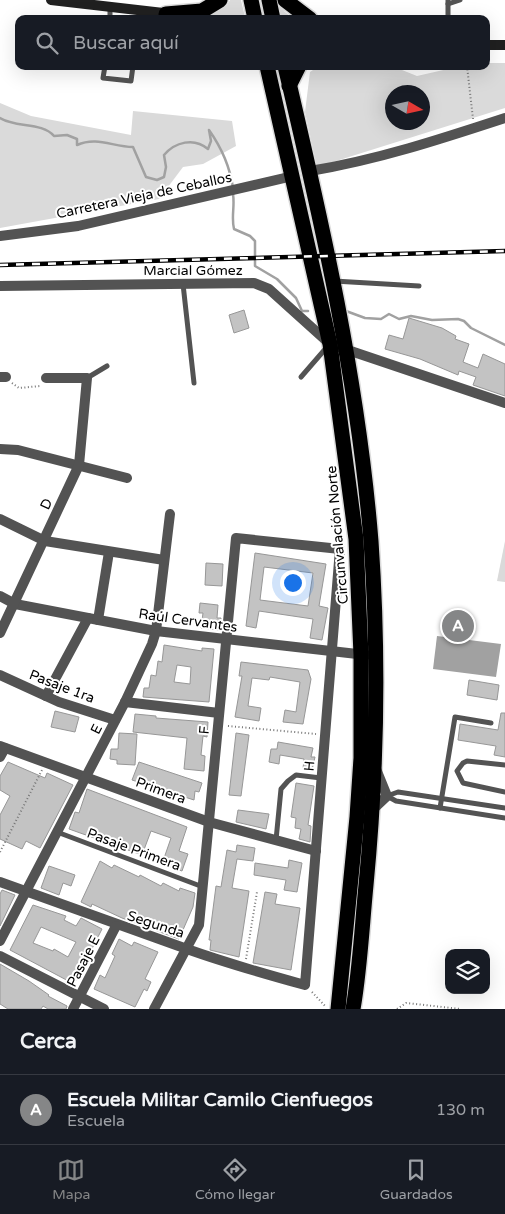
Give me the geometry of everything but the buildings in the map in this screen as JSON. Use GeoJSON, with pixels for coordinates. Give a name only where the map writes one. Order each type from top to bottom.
{"type":"FeatureCollection","features":[{"type":"Feature","properties":{"kind":"highway"},"geometry":{"type":"LineString","coordinates":[[166,14],[202,11],[220,0]]}},
{"type":"Feature","properties":{"kind":"highway"},"geometry":{"type":"LineString","coordinates":[[251,0],[254,15]]}},
{"type":"Feature","properties":{"kind":"highway"},"geometry":{"type":"LineString","coordinates":[[269,0],[272,15]]}},
{"type":"Feature","properties":{"kind":"highway"},"geometry":{"type":"LineString","coordinates":[[285,0],[305,15]]}},
{"type":"Feature","properties":{"kind":"highway"},"geometry":{"type":"LineString","coordinates":[[261,70],[272,90]]}},
{"type":"Feature","properties":{"kind":"highway","name":"Circunvalación Norte"},"geometry":{"type":"LineString","coordinates":[[268,70],[293,176],[338,345]]}},
{"type":"Feature","properties":{"kind":"highway","name":"Circunvalación Norte"},"geometry":{"type":"LineString","coordinates":[[286,70],[334,281],[356,539],[369,656],[375,768],[373,811],[353,1009]]}},
{"type":"Feature","properties":{"kind":"highway"},"geometry":{"type":"LineString","coordinates":[[289,86],[297,70]]}},
{"type":"Feature","properties":{"kind":"highway","name":"Circunvalación Norte"},"geometry":{"type":"LineString","coordinates":[[338,1009],[358,817],[369,656]]}},
{"type":"Feature","properties":{"kind":"main road"},"geometry":{"type":"LineString","coordinates":[[51,0],[110,13],[173,15]]}},
{"type":"Feature","properties":{"kind":"main road"},"geometry":{"type":"LineString","coordinates":[[490,45],[505,45]]}},
{"type":"Feature","properties":{"kind":"street"},"geometry":{"type":"LineString","coordinates":[[310,171],[351,164],[505,118]]}},
{"type":"Feature","properties":{"kind":"street","name":"Carretera Vieja de Ceballos"},"geometry":{"type":"LineString","coordinates":[[0,236],[78,226],[293,176]]}},
{"type":"Feature","properties":{"kind":"street","name":"Marcial Gómez"},"geometry":{"type":"LineString","coordinates":[[0,286],[254,283],[269,289],[338,345],[505,403]]}},
{"type":"Feature","properties":{"kind":"street"},"geometry":{"type":"LineString","coordinates":[[46,378],[87,378]]}},
{"type":"Feature","properties":{"kind":"street","name":"D"},"geometry":{"type":"LineString","coordinates":[[0,633],[79,466],[87,378]]}},
{"type":"Feature","properties":{"kind":"street"},"geometry":{"type":"LineString","coordinates":[[0,449],[18,450],[127,478]]}},
{"type":"Feature","properties":{"kind":"street","name":"E"},"geometry":{"type":"LineString","coordinates":[[0,941],[116,720],[152,644],[156,631],[170,514]]}},
{"type":"Feature","properties":{"kind":"street"},"geometry":{"type":"LineString","coordinates":[[0,519],[45,541],[164,560]]}},
{"type":"Feature","properties":{"kind":"street","name":"H"},"geometry":{"type":"LineString","coordinates":[[236,538],[340,549],[305,985]]}},
{"type":"Feature","properties":{"kind":"street","name":"F"},"geometry":{"type":"LineString","coordinates":[[154,1009],[192,951],[199,925],[236,538]]}},
{"type":"Feature","properties":{"kind":"street"},"geometry":{"type":"LineString","coordinates":[[46,696],[93,619],[109,552]]}},
{"type":"Feature","properties":{"kind":"street","name":"Raúl Cervantes"},"geometry":{"type":"LineString","coordinates":[[0,596],[15,604],[156,631],[369,656]]}},
{"type":"Feature","properties":{"kind":"street","name":"Pasaje 1ra"},"geometry":{"type":"LineString","coordinates":[[0,675],[46,696],[116,720]]}},
{"type":"Feature","properties":{"kind":"street"},"geometry":{"type":"LineString","coordinates":[[125,702],[220,713]]}},
{"type":"Feature","properties":{"kind":"street","name":"Primera"},"geometry":{"type":"LineString","coordinates":[[2,750],[45,763],[209,822],[316,851]]}},
{"type":"Feature","properties":{"kind":"street"},"geometry":{"type":"LineString","coordinates":[[358,817],[373,811],[387,796],[375,768],[361,758]]}},
{"type":"Feature","properties":{"kind":"street","name":"Segunda"},"geometry":{"type":"LineString","coordinates":[[0,882],[116,926],[245,968],[305,985]]}},
{"type":"Feature","properties":{"kind":"street","name":"Pasaje E"},"geometry":{"type":"LineString","coordinates":[[74,1009],[116,926]]}},
{"type":"Feature","properties":{"kind":"street"},"geometry":{"type":"LineString","coordinates":[[0,956],[104,1009]]}},
{"type":"Feature","properties":{"kind":"lane"},"geometry":{"type":"LineString","coordinates":[[448,15],[448,2],[460,0]]}},
{"type":"Feature","properties":{"kind":"lane"},"geometry":{"type":"LineString","coordinates":[[104,70],[103,78],[131,81],[132,70]]}},
{"type":"Feature","properties":{"kind":"lane"},"geometry":{"type":"LineString","coordinates":[[334,281],[419,286]]}},
{"type":"Feature","properties":{"kind":"lane"},"geometry":{"type":"LineString","coordinates":[[183,283],[194,383]]}},
{"type":"Feature","properties":{"kind":"lane"},"geometry":{"type":"LineString","coordinates":[[301,377],[338,345]]}},
{"type":"Feature","properties":{"kind":"lane"},"geometry":{"type":"LineString","coordinates":[[87,378],[107,366]]}},
{"type":"Feature","properties":{"kind":"lane"},"geometry":{"type":"LineString","coordinates":[[440,808],[455,717],[491,723]]}},
{"type":"Feature","properties":{"kind":"lane"},"geometry":{"type":"LineString","coordinates":[[505,765],[467,761],[457,771],[463,783],[505,792]]}},
{"type":"Feature","properties":{"kind":"lane"},"geometry":{"type":"LineString","coordinates":[[276,840],[282,789],[296,775],[322,778]]}},
{"type":"Feature","properties":{"kind":"lane"},"geometry":{"type":"LineString","coordinates":[[387,796],[398,792],[505,808]]}},
{"type":"Feature","properties":{"kind":"lane"},"geometry":{"type":"LineString","coordinates":[[387,796],[396,801],[505,818]]}},
{"type":"Feature","properties":{"kind":"lane","name":"Pasaje Primera"},"geometry":{"type":"LineString","coordinates":[[57,832],[203,887]]}},
{"type":"Feature","properties":{"kind":"path"},"geometry":{"type":"LineString","coordinates":[[468,70],[473,128]]}},
{"type":"Feature","properties":{"kind":"path"},"geometry":{"type":"LineString","coordinates":[[3,377],[19,388],[38,387],[46,378]]}},
{"type":"Feature","properties":{"kind":"path"},"geometry":{"type":"LineString","coordinates":[[218,725],[325,735]]}},
{"type":"Feature","properties":{"kind":"path"},"geometry":{"type":"LineString","coordinates":[[0,852],[45,763]]}},
{"type":"Feature","properties":{"kind":"path"},"geometry":{"type":"LineString","coordinates":[[245,968],[257,892]]}},
{"type":"Feature","properties":{"kind":"path"},"geometry":{"type":"LineString","coordinates":[[305,985],[327,1009]]}},
{"type":"Feature","properties":{"kind":"path"},"geometry":{"type":"LineString","coordinates":[[397,1009],[406,1003],[461,1009]]}},
{"type":"Feature","properties":{"kind":"shaded area"},"geometry":{"type":"Polygon","coordinates":[[[230,0],[241,0],[245,15],[210,15],[227,5],[230,0]]]}},
{"type":"Feature","properties":{"kind":"shaded area"},"geometry":{"type":"Polygon","coordinates":[[[276,0],[289,15],[277,15],[276,0]]]}},
{"type":"Feature","properties":{"kind":"shaded area"},"geometry":{"type":"Polygon","coordinates":[[[490,63],[505,63],[505,108],[317,167],[305,112],[310,72],[313,70],[402,70],[417,76],[443,70],[490,70],[490,63]]]}},
{"type":"Feature","properties":{"kind":"shaded area"},"geometry":{"type":"Polygon","coordinates":[[[0,103],[31,116],[131,135],[133,111],[232,121],[236,146],[203,164],[183,167],[159,199],[0,228],[0,103]]]}},
{"type":"Feature","properties":{"kind":"shaded area"},"geometry":{"type":"Polygon","coordinates":[[[505,541],[505,582],[497,581],[505,541]]]}},
{"type":"Feature","properties":{"kind":"shaded area"},"geometry":{"type":"Polygon","coordinates":[[[437,636],[501,644],[496,677],[433,669],[437,636]]]}},
{"type":"Feature","properties":{"kind":"waterway"},"geometry":{"type":"LineString","coordinates":[[0,118],[43,129],[54,136],[67,135],[77,139],[77,145],[98,142],[133,147],[146,177],[157,180],[164,177],[166,167],[164,155],[168,151],[179,144],[191,142],[203,145],[208,149],[211,141],[209,130],[224,157],[230,172],[233,188]]}},
{"type":"Feature","properties":{"kind":"waterway"},"geometry":{"type":"LineString","coordinates":[[233,194],[234,229],[250,236],[255,241],[255,266],[277,279],[296,298],[302,311],[308,311]]}},
{"type":"Feature","properties":{"kind":"waterway"},"geometry":{"type":"LineString","coordinates":[[346,311],[365,318],[381,319],[389,314],[399,319],[411,316],[432,320],[458,319],[464,321],[471,328],[505,345]]}},
{"type":"Feature","properties":{"kind":"railway"},"geometry":{"type":"LineString","coordinates":[[0,265],[505,251]]}},
{"type":"Feature","properties":{"kind":"place","name":"Escuela Militar Camilo Cienfuegos"},"geometry":{"type":"Point","coordinates":[458,626]}}]}
